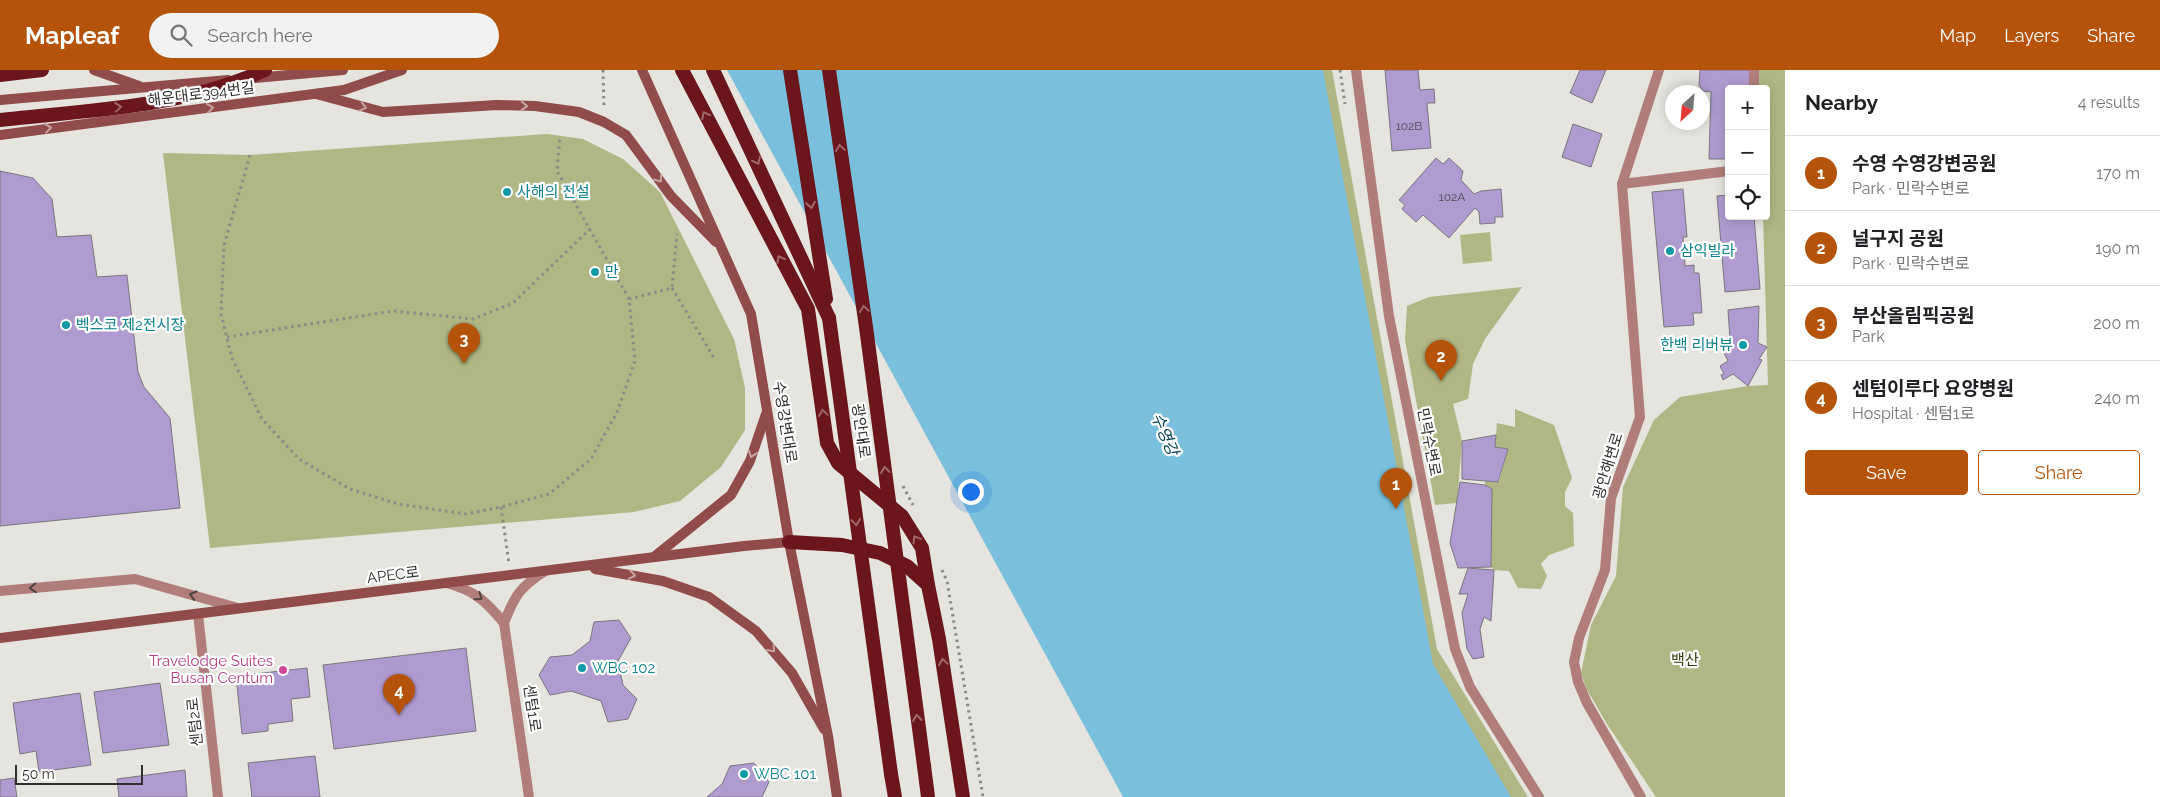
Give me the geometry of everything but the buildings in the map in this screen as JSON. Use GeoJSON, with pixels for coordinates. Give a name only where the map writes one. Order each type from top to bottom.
{"type":"FeatureCollection","features":[{"type":"Feature","properties":{"kind":"highway"},"geometry":{"type":"LineString","coordinates":[[0,75],[42,70]]}},
{"type":"Feature","properties":{"kind":"highway"},"geometry":{"type":"LineString","coordinates":[[0,120],[168,102],[248,78],[265,70]]}},
{"type":"Feature","properties":{"kind":"highway"},"geometry":{"type":"LineString","coordinates":[[682,70],[808,309],[827,443],[838,463],[902,516],[922,548],[939,639],[963,797]]}},
{"type":"Feature","properties":{"kind":"highway"},"geometry":{"type":"LineString","coordinates":[[713,70],[829,318]]}},
{"type":"Feature","properties":{"kind":"highway","name":"광안대로"},"geometry":{"type":"LineString","coordinates":[[790,70],[829,318],[895,797]]}},
{"type":"Feature","properties":{"kind":"highway","name":"광안대로"},"geometry":{"type":"LineString","coordinates":[[829,70],[866,327],[928,797]]}},
{"type":"Feature","properties":{"kind":"highway"},"geometry":{"type":"LineString","coordinates":[[789,542],[842,545],[880,553],[907,566],[928,585]]}},
{"type":"Feature","properties":{"kind":"main road"},"geometry":{"type":"LineString","coordinates":[[0,71],[12,70]]}},
{"type":"Feature","properties":{"kind":"main road","name":"해운대로394번길"},"geometry":{"type":"LineString","coordinates":[[94,70],[143,88]]}},
{"type":"Feature","properties":{"kind":"main road","name":"해운대로394번길"},"geometry":{"type":"LineString","coordinates":[[0,100],[343,70]]}},
{"type":"Feature","properties":{"kind":"main road","name":"해운대로394번길"},"geometry":{"type":"LineString","coordinates":[[0,135],[344,90],[402,70]]}},
{"type":"Feature","properties":{"kind":"main road","name":"수영강변대로"},"geometry":{"type":"LineString","coordinates":[[642,70],[751,314],[789,542],[828,736],[838,797]]}},
{"type":"Feature","properties":{"kind":"main road"},"geometry":{"type":"LineString","coordinates":[[316,94],[382,112],[497,105],[579,112],[604,122],[626,135],[671,196],[722,248]]}},
{"type":"Feature","properties":{"kind":"main road"},"geometry":{"type":"LineString","coordinates":[[652,558],[731,495],[750,461],[768,408]]}},
{"type":"Feature","properties":{"kind":"main road","name":"APEC로"},"geometry":{"type":"LineString","coordinates":[[0,638],[789,542]]}},
{"type":"Feature","properties":{"kind":"main road"},"geometry":{"type":"LineString","coordinates":[[584,567],[663,581],[709,597],[756,631],[792,673],[828,736]]}},
{"type":"Feature","properties":{"kind":"street","name":"민락수변로"},"geometry":{"type":"LineString","coordinates":[[1356,70],[1389,316],[1455,649],[1470,686],[1539,797]]}},
{"type":"Feature","properties":{"kind":"street","name":"광안해변로"},"geometry":{"type":"LineString","coordinates":[[1641,797],[1586,703],[1578,682],[1574,662],[1579,638],[1605,570],[1611,498],[1640,417],[1622,184],[1659,70]]}},
{"type":"Feature","properties":{"kind":"street"},"geometry":{"type":"LineString","coordinates":[[1754,70],[1754,85]]}},
{"type":"Feature","properties":{"kind":"street"},"geometry":{"type":"LineString","coordinates":[[1622,184],[1725,172]]}},
{"type":"Feature","properties":{"kind":"street"},"geometry":{"type":"LineString","coordinates":[[504,623],[512,602],[525,584],[545,571]]}},
{"type":"Feature","properties":{"kind":"street"},"geometry":{"type":"LineString","coordinates":[[0,591],[135,579],[239,609]]}},
{"type":"Feature","properties":{"kind":"street"},"geometry":{"type":"LineString","coordinates":[[446,584],[466,588],[489,604],[504,623]]}},
{"type":"Feature","properties":{"kind":"street","name":"센텀2로"},"geometry":{"type":"LineString","coordinates":[[198,614],[218,797]]}},
{"type":"Feature","properties":{"kind":"street","name":"센텀1로"},"geometry":{"type":"LineString","coordinates":[[504,623],[529,797]]}},
{"type":"Feature","properties":{"kind":"path"},"geometry":{"type":"LineString","coordinates":[[603,70],[604,122]]}},
{"type":"Feature","properties":{"kind":"path"},"geometry":{"type":"LineString","coordinates":[[250,155],[224,245],[221,314],[232,358],[262,418],[299,459],[350,489],[398,504],[466,514],[549,494],[591,459],[617,412],[635,361],[629,299],[556,171],[560,136]]}},
{"type":"Feature","properties":{"kind":"path"},"geometry":{"type":"LineString","coordinates":[[227,337],[394,311],[473,320],[513,303],[590,229]]}},
{"type":"Feature","properties":{"kind":"path"},"geometry":{"type":"LineString","coordinates":[[677,234],[672,288],[714,358]]}},
{"type":"Feature","properties":{"kind":"path"},"geometry":{"type":"LineString","coordinates":[[629,299],[672,288]]}},
{"type":"Feature","properties":{"kind":"path"},"geometry":{"type":"LineString","coordinates":[[501,507],[511,575]]}},
{"type":"Feature","properties":{"kind":"green space"},"geometry":{"type":"Polygon","coordinates":[[[1298,70],[1332,70],[1437,649],[1528,797],[1486,797],[1414,672],[1298,70]]]}},
{"type":"Feature","properties":{"kind":"green space","name":"백산"},"geometry":{"type":"Polygon","coordinates":[[[1758,70],[1785,70],[1785,797],[1656,797],[1607,724],[1586,688],[1581,673],[1591,625],[1616,576],[1623,487],[1654,420],[1680,397],[1748,386],[1768,385],[1763,220],[1770,220],[1770,85],[1759,85],[1758,70]]]}},
{"type":"Feature","properties":{"kind":"green space"},"geometry":{"type":"Polygon","coordinates":[[[547,134],[583,139],[623,159],[660,192],[734,339],[745,388],[745,430],[721,467],[680,501],[634,512],[210,548],[163,153],[250,155],[547,134]]]}},
{"type":"Feature","properties":{"kind":"green space"},"geometry":{"type":"Polygon","coordinates":[[[1490,232],[1492,261],[1463,264],[1460,235],[1490,232]]]}},
{"type":"Feature","properties":{"kind":"green space"},"geometry":{"type":"Polygon","coordinates":[[[1522,287],[1485,339],[1473,364],[1468,399],[1453,404],[1462,441],[1457,503],[1435,505],[1405,340],[1407,306],[1429,297],[1522,287]]]}},
{"type":"Feature","properties":{"kind":"green space"},"geometry":{"type":"Polygon","coordinates":[[[1515,409],[1554,425],[1572,478],[1565,492],[1565,506],[1573,513],[1574,546],[1549,555],[1541,564],[1547,576],[1541,589],[1518,588],[1509,571],[1494,570],[1491,567],[1492,489],[1485,485],[1485,481],[1499,482],[1508,449],[1495,447],[1497,423],[1515,427],[1515,409]]]}},
{"type":"Feature","properties":{"kind":"water","name":"수영강"},"geometry":{"type":"Polygon","coordinates":[[[727,70],[1323,70],[1433,664],[1511,797],[1123,797],[727,70]]]}},
{"type":"Feature","properties":{"kind":"place","name":"사해의 전설"},"geometry":{"type":"Point","coordinates":[507,192]}},
{"type":"Feature","properties":{"kind":"place","name":"삼익빌라"},"geometry":{"type":"Point","coordinates":[1670,251]}},
{"type":"Feature","properties":{"kind":"place","name":"만"},"geometry":{"type":"Point","coordinates":[595,272]}},
{"type":"Feature","properties":{"kind":"place","name":"벡스코 제2전시장"},"geometry":{"type":"Point","coordinates":[66,325]}},
{"type":"Feature","properties":{"kind":"place","name":"한백 리버뷰"},"geometry":{"type":"Point","coordinates":[1743,345]}},
{"type":"Feature","properties":{"kind":"place","name":"부산올림픽공원"},"geometry":{"type":"Point","coordinates":[464,364]}},
{"type":"Feature","properties":{"kind":"place","name":"널구지 공원"},"geometry":{"type":"Point","coordinates":[1441,381]}},
{"type":"Feature","properties":{"kind":"place","name":"수영 수영강변공원"},"geometry":{"type":"Point","coordinates":[1396,509]}},
{"type":"Feature","properties":{"kind":"place","name":"WBC 102"},"geometry":{"type":"Point","coordinates":[582,668]}},
{"type":"Feature","properties":{"kind":"place","name":"Travelodge Suites Busan Centum"},"geometry":{"type":"Point","coordinates":[283,670]}},
{"type":"Feature","properties":{"kind":"place","name":"센텀이루다 요양병원"},"geometry":{"type":"Point","coordinates":[399,715]}},
{"type":"Feature","properties":{"kind":"place","name":"WBC 101"},"geometry":{"type":"Point","coordinates":[744,774]}}]}
